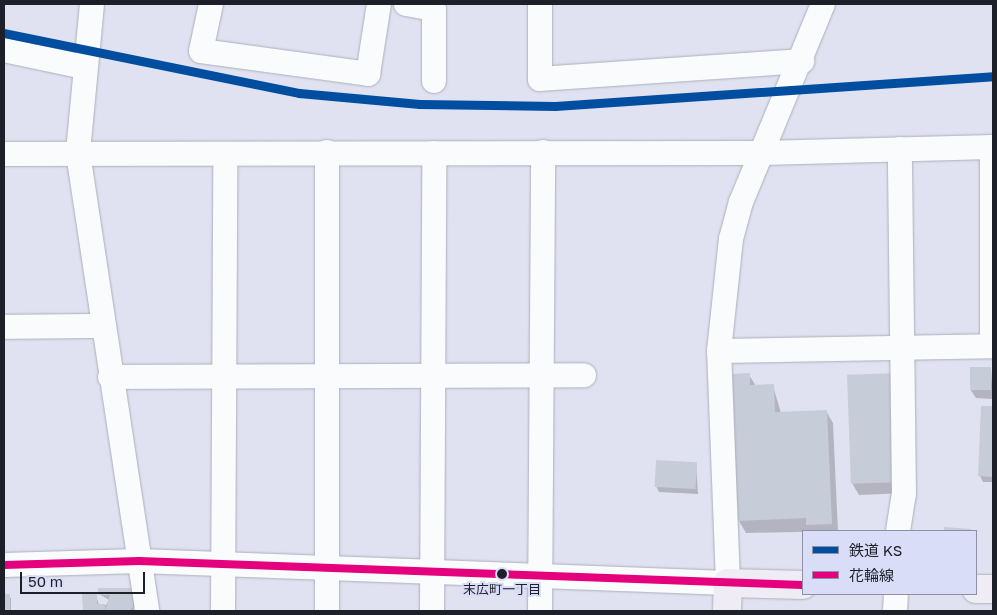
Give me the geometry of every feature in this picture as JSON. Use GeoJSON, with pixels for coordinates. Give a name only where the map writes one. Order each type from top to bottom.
{"type":"FeatureCollection","features":[{"type":"Feature","properties":{"kind":"main road"},"geometry":{"type":"LineString","coordinates":[[727,611],[728,583],[802,584]]}},
{"type":"Feature","properties":{"kind":"main road"},"geometry":{"type":"LineString","coordinates":[[977,589],[993,589]]}},
{"type":"Feature","properties":{"kind":"street"},"geometry":{"type":"LineString","coordinates":[[92,4],[84,67],[78,153],[102,326],[147,611]]}},
{"type":"Feature","properties":{"kind":"street"},"geometry":{"type":"LineString","coordinates":[[211,4],[202,51],[368,74],[378,4]]}},
{"type":"Feature","properties":{"kind":"street"},"geometry":{"type":"LineString","coordinates":[[406,4],[434,9],[434,81]]}},
{"type":"Feature","properties":{"kind":"street"},"geometry":{"type":"LineString","coordinates":[[540,4],[540,79],[802,61]]}},
{"type":"Feature","properties":{"kind":"street"},"geometry":{"type":"LineString","coordinates":[[4,565],[139,561],[327,566],[432,572],[540,574],[728,583],[719,351],[732,239],[741,202],[802,61],[823,4]]}},
{"type":"Feature","properties":{"kind":"street"},"geometry":{"type":"LineString","coordinates":[[4,50],[84,67]]}},
{"type":"Feature","properties":{"kind":"street"},"geometry":{"type":"LineString","coordinates":[[4,154],[225,155],[328,152],[762,153],[993,147],[993,346],[719,351]]}},
{"type":"Feature","properties":{"kind":"street"},"geometry":{"type":"LineString","coordinates":[[898,530],[904,494],[900,148]]}},
{"type":"Feature","properties":{"kind":"street"},"geometry":{"type":"LineString","coordinates":[[327,611],[328,152]]}},
{"type":"Feature","properties":{"kind":"street"},"geometry":{"type":"LineString","coordinates":[[540,611],[540,375],[543,152]]}},
{"type":"Feature","properties":{"kind":"street"},"geometry":{"type":"LineString","coordinates":[[432,611],[434,153]]}},
{"type":"Feature","properties":{"kind":"street"},"geometry":{"type":"LineString","coordinates":[[223,611],[225,155]]}},
{"type":"Feature","properties":{"kind":"street"},"geometry":{"type":"LineString","coordinates":[[4,327],[102,326]]}},
{"type":"Feature","properties":{"kind":"street"},"geometry":{"type":"LineString","coordinates":[[110,377],[225,374],[584,375]]}},
{"type":"Feature","properties":{"kind":"street"},"geometry":{"type":"LineString","coordinates":[[895,611],[896,595]]}},
{"type":"Feature","properties":{"kind":"building"},"geometry":{"type":"Polygon","coordinates":[[[970,367],[991,367],[991,390],[970,390],[970,367]]]}},
{"type":"Feature","properties":{"kind":"building"},"geometry":{"type":"Polygon","coordinates":[[[750,373],[750,385],[774,384],[775,412],[827,410],[832,524],[806,525],[806,518],[738,521],[731,374],[750,373]]]}},
{"type":"Feature","properties":{"kind":"building"},"geometry":{"type":"Polygon","coordinates":[[[898,373],[902,482],[851,484],[847,375],[898,373]]]}},
{"type":"Feature","properties":{"kind":"building"},"geometry":{"type":"Polygon","coordinates":[[[981,406],[993,406],[993,477],[978,476],[981,406]]]}},
{"type":"Feature","properties":{"kind":"building"},"geometry":{"type":"Polygon","coordinates":[[[656,460],[697,462],[696,489],[655,487],[656,460]]]}},
{"type":"Feature","properties":{"kind":"building"},"geometry":{"type":"Polygon","coordinates":[[[944,527],[971,529],[971,530],[944,530],[944,527]]]}},
{"type":"Feature","properties":{"kind":"building"},"geometry":{"type":"Polygon","coordinates":[[[98,588],[133,588],[133,607],[129,611],[105,611],[110,595],[98,595],[98,588]]]}},
{"type":"Feature","properties":{"kind":"building"},"geometry":{"type":"Polygon","coordinates":[[[97,593],[97,604],[105,604],[105,611],[83,611],[82,594],[97,593]]]}},
{"type":"Feature","properties":{"kind":"building"},"geometry":{"type":"Polygon","coordinates":[[[4,594],[10,594],[10,611],[4,611],[4,594]]]}},
{"type":"Feature","properties":{"kind":"rail line","name":"KS"},"geometry":{"type":"LineString","coordinates":[[4,33],[299,93],[420,104],[555,106],[993,76]]}},
{"type":"Feature","properties":{"kind":"transit line","name":"花輪線"},"geometry":{"type":"LineString","coordinates":[[4,565],[139,561],[802,585]]}},
{"type":"Feature","properties":{"kind":"place","name":"末広町一丁目"},"geometry":{"type":"Point","coordinates":[502,574]}}]}
